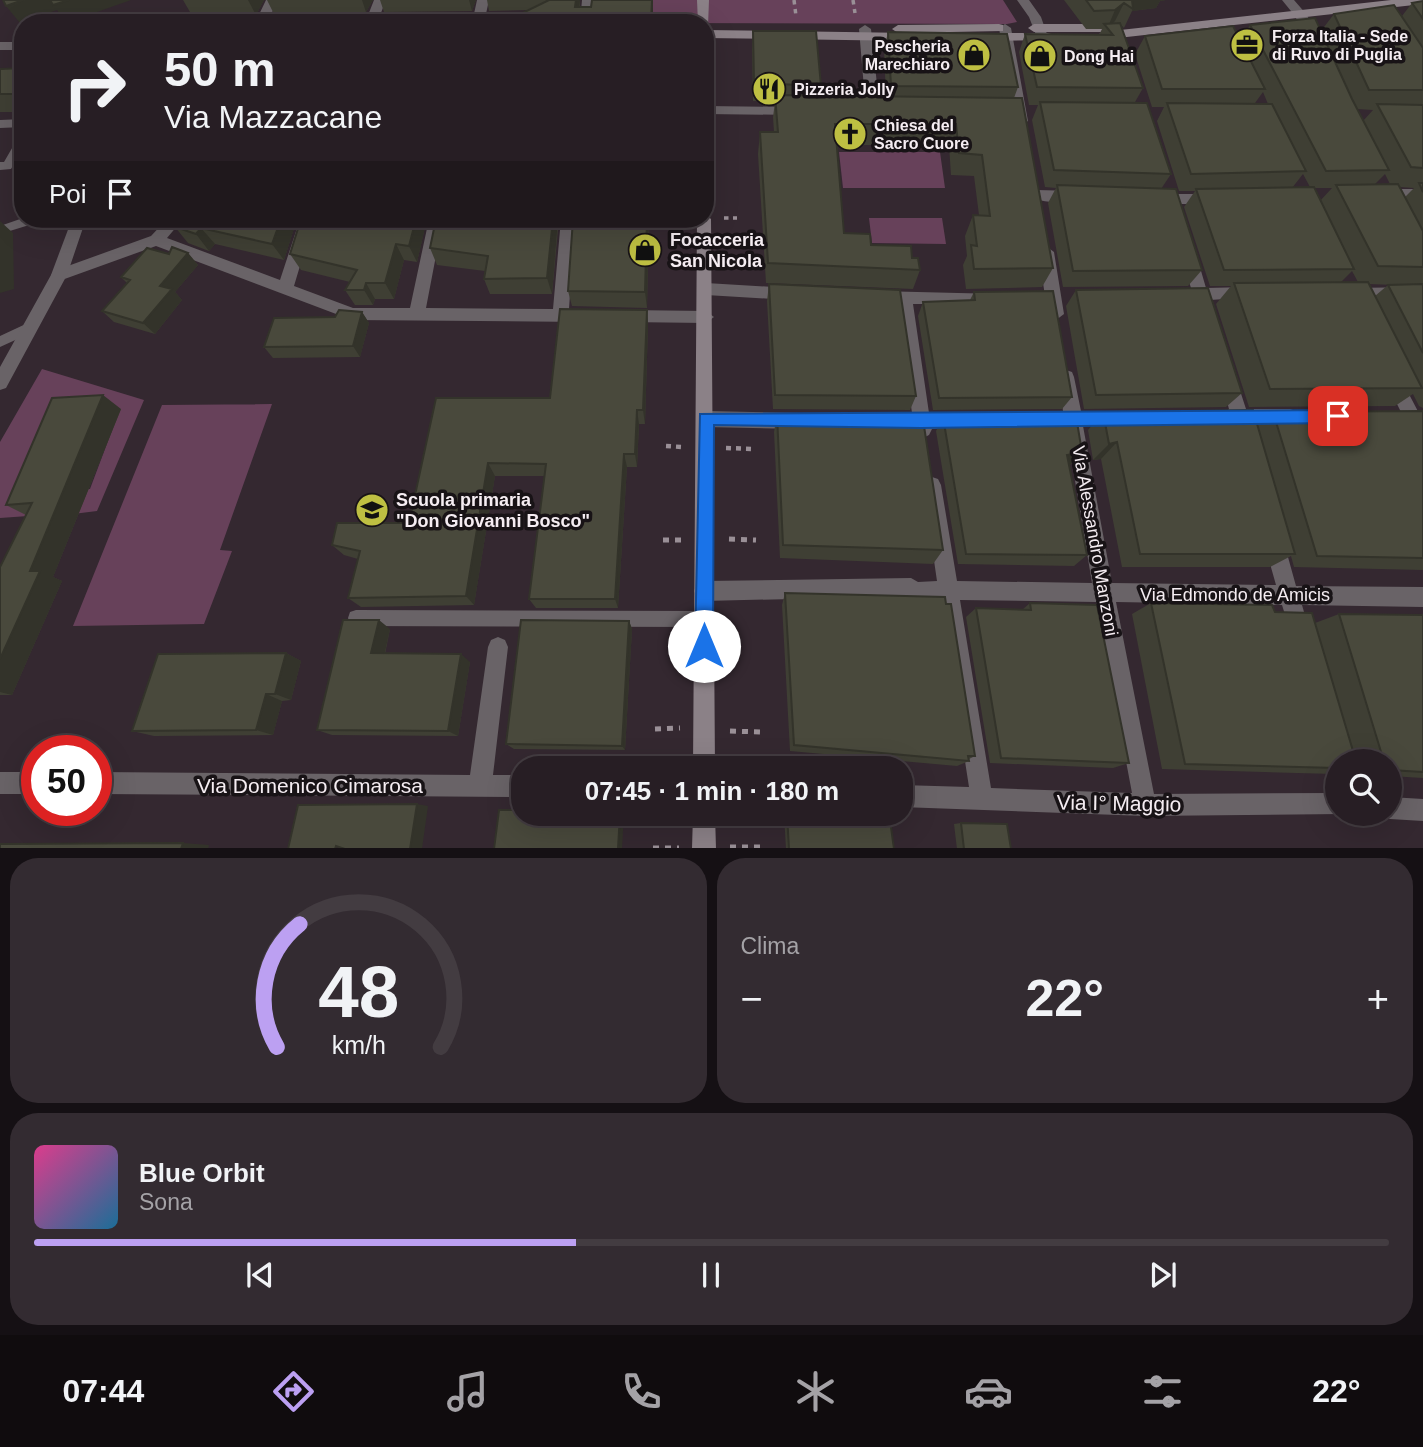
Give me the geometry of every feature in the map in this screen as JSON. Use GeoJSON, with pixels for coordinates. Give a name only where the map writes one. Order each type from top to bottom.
{"type":"FeatureCollection","features":[{"type":"Feature","properties":{"kind":"main road"},"geometry":{"type":"LineString","coordinates":[[714,27],[865,32],[1076,32],[1119,37],[1221,27],[1295,8],[1423,0]]}},
{"type":"Feature","properties":{"kind":"main road"},"geometry":{"type":"LineString","coordinates":[[704,228],[704,756]]}},
{"type":"Feature","properties":{"kind":"main road"},"geometry":{"type":"LineString","coordinates":[[704,826],[704,848]]}},
{"type":"Feature","properties":{"kind":"street"},"geometry":{"type":"LineString","coordinates":[[1023,0],[1041,33]]}},
{"type":"Feature","properties":{"kind":"street"},"geometry":{"type":"LineString","coordinates":[[1371,2],[1383,18]]}},
{"type":"Feature","properties":{"kind":"street"},"geometry":{"type":"LineString","coordinates":[[1295,8],[1318,52]]}},
{"type":"Feature","properties":{"kind":"street"},"geometry":{"type":"LineString","coordinates":[[865,32],[873,112]]}},
{"type":"Feature","properties":{"kind":"street"},"geometry":{"type":"LineString","coordinates":[[1006,33],[1025,141]]}},
{"type":"Feature","properties":{"kind":"street"},"geometry":{"type":"LineString","coordinates":[[714,110],[808,111]]}},
{"type":"Feature","properties":{"kind":"street"},"geometry":{"type":"LineString","coordinates":[[1144,198],[1169,193],[1224,199]]}},
{"type":"Feature","properties":{"kind":"street"},"geometry":{"type":"LineString","coordinates":[[1169,193],[1212,330]]}},
{"type":"Feature","properties":{"kind":"street"},"geometry":{"type":"LineString","coordinates":[[1358,195],[1423,194]]}},
{"type":"Feature","properties":{"kind":"street"},"geometry":{"type":"LineString","coordinates":[[1036,195],[1090,197]]}},
{"type":"Feature","properties":{"kind":"street"},"geometry":{"type":"LineString","coordinates":[[0,383],[59,275],[76,228]]}},
{"type":"Feature","properties":{"kind":"street"},"geometry":{"type":"LineString","coordinates":[[59,275],[156,240],[167,228]]}},
{"type":"Feature","properties":{"kind":"street"},"geometry":{"type":"LineString","coordinates":[[285,288],[304,228]]}},
{"type":"Feature","properties":{"kind":"street"},"geometry":{"type":"LineString","coordinates":[[416,314],[434,228]]}},
{"type":"Feature","properties":{"kind":"street"},"geometry":{"type":"LineString","coordinates":[[560,316],[567,228]]}},
{"type":"Feature","properties":{"kind":"street"},"geometry":{"type":"LineString","coordinates":[[1043,234],[1060,339]]}},
{"type":"Feature","properties":{"kind":"street"},"geometry":{"type":"LineString","coordinates":[[156,240],[352,314],[706,317]]}},
{"type":"Feature","properties":{"kind":"street"},"geometry":{"type":"LineString","coordinates":[[706,289],[810,295]]}},
{"type":"Feature","properties":{"kind":"street"},"geometry":{"type":"LineString","coordinates":[[1174,294],[1269,293]]}},
{"type":"Feature","properties":{"kind":"street"},"geometry":{"type":"LineString","coordinates":[[1348,294],[1423,293]]}},
{"type":"Feature","properties":{"kind":"street"},"geometry":{"type":"LineString","coordinates":[[864,297],[1012,298]]}},
{"type":"Feature","properties":{"kind":"street"},"geometry":{"type":"LineString","coordinates":[[904,298],[921,421],[982,799]]}},
{"type":"Feature","properties":{"kind":"street"},"geometry":{"type":"LineString","coordinates":[[1220,355],[1247,442]]}},
{"type":"Feature","properties":{"kind":"street","name":"Via Alessandro Manzoni"},"geometry":{"type":"LineString","coordinates":[[1065,365],[1104,594],[1145,805]]}},
{"type":"Feature","properties":{"kind":"street"},"geometry":{"type":"LineString","coordinates":[[1387,367],[1417,416],[1423,439]]}},
{"type":"Feature","properties":{"kind":"street"},"geometry":{"type":"LineString","coordinates":[[1213,417],[1306,416]]}},
{"type":"Feature","properties":{"kind":"street"},"geometry":{"type":"LineString","coordinates":[[1385,416],[1417,416]]}},
{"type":"Feature","properties":{"kind":"street"},"geometry":{"type":"LineString","coordinates":[[706,418],[817,421]]}},
{"type":"Feature","properties":{"kind":"street"},"geometry":{"type":"LineString","coordinates":[[1046,420],[1143,418]]}},
{"type":"Feature","properties":{"kind":"street"},"geometry":{"type":"LineString","coordinates":[[882,421],[977,421]]}},
{"type":"Feature","properties":{"kind":"street"},"geometry":{"type":"LineString","coordinates":[[1268,519],[1304,647]]}},
{"type":"Feature","properties":{"kind":"street","name":"Via Edmondo de Amicis"},"geometry":{"type":"LineString","coordinates":[[704,591],[917,589],[1423,597]]}},
{"type":"Feature","properties":{"kind":"street"},"geometry":{"type":"LineString","coordinates":[[480,786],[498,647]]}},
{"type":"Feature","properties":{"kind":"street"},"geometry":{"type":"LineString","coordinates":[[0,783],[21,783]]}},
{"type":"Feature","properties":{"kind":"street","name":"Via Domenico Cimarosa"},"geometry":{"type":"LineString","coordinates":[[112,783],[511,786]]}},
{"type":"Feature","properties":{"kind":"street","name":"Via I° Maggio"},"geometry":{"type":"LineString","coordinates":[[913,796],[1145,805],[1325,804]]}},
{"type":"Feature","properties":{"kind":"street"},"geometry":{"type":"LineString","coordinates":[[1402,808],[1423,810]]}},
{"type":"Feature","properties":{"kind":"lane"},"geometry":{"type":"LineString","coordinates":[[0,166],[7,166],[14,154]]}},
{"type":"Feature","properties":{"kind":"lane"},"geometry":{"type":"LineString","coordinates":[[0,342],[30,327]]}},
{"type":"Feature","properties":{"kind":"lane"},"geometry":{"type":"LineString","coordinates":[[356,618],[704,619]]}},
{"type":"Feature","properties":{"kind":"path"},"geometry":{"type":"LineString","coordinates":[[794,0],[796,20]]}},
{"type":"Feature","properties":{"kind":"shaded area"},"geometry":{"type":"Polygon","coordinates":[[[653,0],[1003,0],[1017,22],[714,23],[714,14],[653,14],[653,0]]]}},
{"type":"Feature","properties":{"kind":"shaded area"},"geometry":{"type":"Polygon","coordinates":[[[839,152],[940,152],[945,188],[843,188],[839,152]]]}},
{"type":"Feature","properties":{"kind":"shaded area"},"geometry":{"type":"Polygon","coordinates":[[[869,218],[942,218],[946,244],[872,243],[869,218]]]}},
{"type":"Feature","properties":{"kind":"shaded area"},"geometry":{"type":"Polygon","coordinates":[[[42,369],[144,400],[97,511],[73,514],[83,489],[90,489],[120,409],[28,516],[0,518],[0,442],[42,369]]]}},
{"type":"Feature","properties":{"kind":"shaded area"},"geometry":{"type":"Polygon","coordinates":[[[272,404],[220,550],[232,551],[204,624],[73,626],[162,405],[272,404]]]}},
{"type":"Feature","properties":{"kind":"building"},"geometry":{"type":"Polygon","coordinates":[[[3,0],[23,0],[6,6],[3,0]]]}},
{"type":"Feature","properties":{"kind":"building"},"geometry":{"type":"Polygon","coordinates":[[[50,0],[69,0],[53,5],[50,0]]]}},
{"type":"Feature","properties":{"kind":"building"},"geometry":{"type":"Polygon","coordinates":[[[549,0],[576,0],[575,7],[591,7],[592,0],[652,0],[651,14],[520,14],[549,0]]]}},
{"type":"Feature","properties":{"kind":"building"},"geometry":{"type":"Polygon","coordinates":[[[1086,0],[1132,0],[1133,9],[1124,3],[1115,10],[1094,11],[1086,0]]]}},
{"type":"Feature","properties":{"kind":"building"},"geometry":{"type":"Polygon","coordinates":[[[1423,1],[1423,19],[1412,3],[1423,1]]]}},
{"type":"Feature","properties":{"kind":"building"},"geometry":{"type":"Polygon","coordinates":[[[1394,5],[1423,48],[1423,90],[1369,90],[1334,14],[1394,5]]]}},
{"type":"Feature","properties":{"kind":"building"},"geometry":{"type":"Polygon","coordinates":[[[1315,18],[1352,99],[1389,170],[1326,171],[1250,25],[1315,18]]]}},
{"type":"Feature","properties":{"kind":"building"},"geometry":{"type":"Polygon","coordinates":[[[1120,23],[1143,88],[1037,87],[1025,34],[1113,35],[1104,24],[1120,23]]]}},
{"type":"Feature","properties":{"kind":"building"},"geometry":{"type":"Polygon","coordinates":[[[1233,26],[1265,89],[1162,89],[1145,36],[1233,26]]]}},
{"type":"Feature","properties":{"kind":"building"},"geometry":{"type":"Polygon","coordinates":[[[753,31],[816,31],[821,86],[754,83],[753,31]]]}},
{"type":"Feature","properties":{"kind":"building"},"geometry":{"type":"Polygon","coordinates":[[[888,32],[1007,34],[1018,87],[891,86],[888,32]]]}},
{"type":"Feature","properties":{"kind":"building"},"geometry":{"type":"Polygon","coordinates":[[[14,68],[14,94],[0,94],[0,69],[14,68]]]}},
{"type":"Feature","properties":{"kind":"building"},"geometry":{"type":"Polygon","coordinates":[[[775,95],[1022,98],[1053,268],[974,269],[971,245],[977,246],[973,215],[990,216],[982,155],[959,153],[956,124],[835,124],[844,233],[870,234],[871,245],[911,246],[912,258],[918,258],[920,270],[768,263],[760,132],[778,132],[775,95]]]}},
{"type":"Feature","properties":{"kind":"building"},"geometry":{"type":"Polygon","coordinates":[[[1040,102],[1147,103],[1171,174],[1054,170],[1040,102]]]}},
{"type":"Feature","properties":{"kind":"building"},"geometry":{"type":"Polygon","coordinates":[[[1167,103],[1272,104],[1306,171],[1191,174],[1167,103]]]}},
{"type":"Feature","properties":{"kind":"building"},"geometry":{"type":"Polygon","coordinates":[[[1377,104],[1423,105],[1423,168],[1411,167],[1377,104]]]}},
{"type":"Feature","properties":{"kind":"building"},"geometry":{"type":"Polygon","coordinates":[[[1398,184],[1423,231],[1423,267],[1378,266],[1336,185],[1398,184]]]}},
{"type":"Feature","properties":{"kind":"building"},"geometry":{"type":"Polygon","coordinates":[[[1057,185],[1176,189],[1202,270],[1073,271],[1057,185]]]}},
{"type":"Feature","properties":{"kind":"building"},"geometry":{"type":"Polygon","coordinates":[[[1314,187],[1354,269],[1224,270],[1196,189],[1314,187]]]}},
{"type":"Feature","properties":{"kind":"building"},"geometry":{"type":"Polygon","coordinates":[[[178,228],[201,228],[196,234],[178,228]]]}},
{"type":"Feature","properties":{"kind":"building"},"geometry":{"type":"Polygon","coordinates":[[[201,228],[278,228],[272,244],[201,228]]]}},
{"type":"Feature","properties":{"kind":"building"},"geometry":{"type":"Polygon","coordinates":[[[298,228],[414,228],[409,246],[396,244],[385,283],[366,283],[364,290],[345,290],[357,270],[290,254],[298,228]]]}},
{"type":"Feature","properties":{"kind":"building"},"geometry":{"type":"Polygon","coordinates":[[[434,228],[552,228],[547,278],[484,279],[488,256],[430,248],[434,228]]]}},
{"type":"Feature","properties":{"kind":"building"},"geometry":{"type":"Polygon","coordinates":[[[572,228],[647,228],[645,292],[568,291],[572,228]]]}},
{"type":"Feature","properties":{"kind":"building"},"geometry":{"type":"Polygon","coordinates":[[[172,247],[188,253],[160,286],[172,289],[143,323],[102,311],[130,280],[121,277],[147,248],[169,254],[172,247]]]}},
{"type":"Feature","properties":{"kind":"building"},"geometry":{"type":"Polygon","coordinates":[[[1368,282],[1422,388],[1270,389],[1234,283],[1368,282]]]}},
{"type":"Feature","properties":{"kind":"building"},"geometry":{"type":"Polygon","coordinates":[[[769,284],[900,290],[916,396],[775,395],[769,284]]]}},
{"type":"Feature","properties":{"kind":"building"},"geometry":{"type":"Polygon","coordinates":[[[1423,284],[1423,353],[1388,285],[1423,284]]]}},
{"type":"Feature","properties":{"kind":"building"},"geometry":{"type":"Polygon","coordinates":[[[1208,288],[1242,393],[1096,395],[1076,290],[1208,288]]]}},
{"type":"Feature","properties":{"kind":"building"},"geometry":{"type":"Polygon","coordinates":[[[1053,291],[1072,397],[939,398],[923,302],[975,300],[974,292],[1053,291]]]}},
{"type":"Feature","properties":{"kind":"building"},"geometry":{"type":"Polygon","coordinates":[[[560,309],[647,310],[643,410],[637,410],[635,454],[624,454],[615,599],[529,599],[546,464],[488,463],[466,596],[348,598],[360,551],[332,545],[337,523],[409,523],[436,398],[550,398],[560,309]]]}},
{"type":"Feature","properties":{"kind":"building"},"geometry":{"type":"Polygon","coordinates":[[[339,310],[362,312],[353,346],[264,347],[274,318],[335,317],[339,310]]]}},
{"type":"Feature","properties":{"kind":"building"},"geometry":{"type":"Polygon","coordinates":[[[103,395],[30,571],[40,571],[0,659],[0,567],[32,503],[6,505],[52,398],[103,395]]]}},
{"type":"Feature","properties":{"kind":"building"},"geometry":{"type":"Polygon","coordinates":[[[1253,410],[1295,554],[1140,554],[1117,442],[1109,444],[1103,412],[1253,410]]]}},
{"type":"Feature","properties":{"kind":"building"},"geometry":{"type":"Polygon","coordinates":[[[1423,411],[1423,558],[1317,556],[1273,412],[1423,411]]]}},
{"type":"Feature","properties":{"kind":"building"},"geometry":{"type":"Polygon","coordinates":[[[922,413],[943,550],[783,545],[777,415],[922,413]]]}},
{"type":"Feature","properties":{"kind":"building"},"geometry":{"type":"Polygon","coordinates":[[[1076,416],[1082,452],[1067,455],[1087,555],[966,554],[943,417],[1076,416]]]}},
{"type":"Feature","properties":{"kind":"building"},"geometry":{"type":"Polygon","coordinates":[[[785,593],[945,597],[946,604],[951,604],[975,756],[968,756],[969,761],[794,745],[785,593]]]}},
{"type":"Feature","properties":{"kind":"building"},"geometry":{"type":"Polygon","coordinates":[[[1030,603],[1097,605],[1129,763],[1001,758],[976,608],[1031,610],[1030,603]]]}},
{"type":"Feature","properties":{"kind":"building"},"geometry":{"type":"Polygon","coordinates":[[[1151,603],[1272,605],[1275,612],[1312,613],[1352,749],[1325,749],[1325,768],[1185,764],[1151,603]]]}},
{"type":"Feature","properties":{"kind":"building"},"geometry":{"type":"Polygon","coordinates":[[[1339,614],[1423,615],[1423,772],[1402,771],[1402,749],[1380,749],[1339,614]]]}},
{"type":"Feature","properties":{"kind":"building"},"geometry":{"type":"Polygon","coordinates":[[[343,620],[379,620],[371,653],[461,654],[448,731],[317,730],[343,620]]]}},
{"type":"Feature","properties":{"kind":"building"},"geometry":{"type":"Polygon","coordinates":[[[521,620],[629,621],[622,746],[506,744],[521,620]]]}},
{"type":"Feature","properties":{"kind":"building"},"geometry":{"type":"Polygon","coordinates":[[[286,653],[275,694],[266,694],[256,730],[132,731],[158,654],[286,653]]]}},
{"type":"Feature","properties":{"kind":"building"},"geometry":{"type":"Polygon","coordinates":[[[417,804],[410,848],[288,848],[298,805],[417,804]]]}},
{"type":"Feature","properties":{"kind":"building"},"geometry":{"type":"Polygon","coordinates":[[[499,810],[511,810],[511,826],[619,826],[618,848],[494,848],[499,810]]]}},
{"type":"Feature","properties":{"kind":"building"},"geometry":{"type":"Polygon","coordinates":[[[961,823],[1007,824],[1011,848],[964,848],[961,823]]]}},
{"type":"Feature","properties":{"kind":"building"},"geometry":{"type":"Polygon","coordinates":[[[788,826],[891,826],[894,848],[789,848],[788,826]]]}},
{"type":"Feature","properties":{"kind":"building"},"geometry":{"type":"Polygon","coordinates":[[[183,843],[181,848],[0,848],[0,844],[183,843]]]}},
{"type":"Feature","properties":{"kind":"place","name":"Forza Italia - Sede di Ruvo di Puglia"},"geometry":{"type":"Point","coordinates":[1247,45]}},
{"type":"Feature","properties":{"kind":"place","name":"Pescheria Marechiaro"},"geometry":{"type":"Point","coordinates":[974,55]}},
{"type":"Feature","properties":{"kind":"place","name":"Dong Hai"},"geometry":{"type":"Point","coordinates":[1040,56]}},
{"type":"Feature","properties":{"kind":"place","name":"Pizzeria Jolly"},"geometry":{"type":"Point","coordinates":[769,89]}},
{"type":"Feature","properties":{"kind":"place","name":"Chiesa del Sacro Cuore"},"geometry":{"type":"Point","coordinates":[850,134]}},
{"type":"Feature","properties":{"kind":"place","name":"Focacceria San Nicola"},"geometry":{"type":"Point","coordinates":[645,250]}},
{"type":"Feature","properties":{"kind":"place","name":"Scuola primaria \"Don Giovanni Bosco\""},"geometry":{"type":"Point","coordinates":[372,510]}},
{"type":"Feature","properties":{"kind":"route"},"geometry":{"type":"LineString","coordinates":[[704,646],[706,418],[752,421],[921,421],[1338,416]]}}]}
